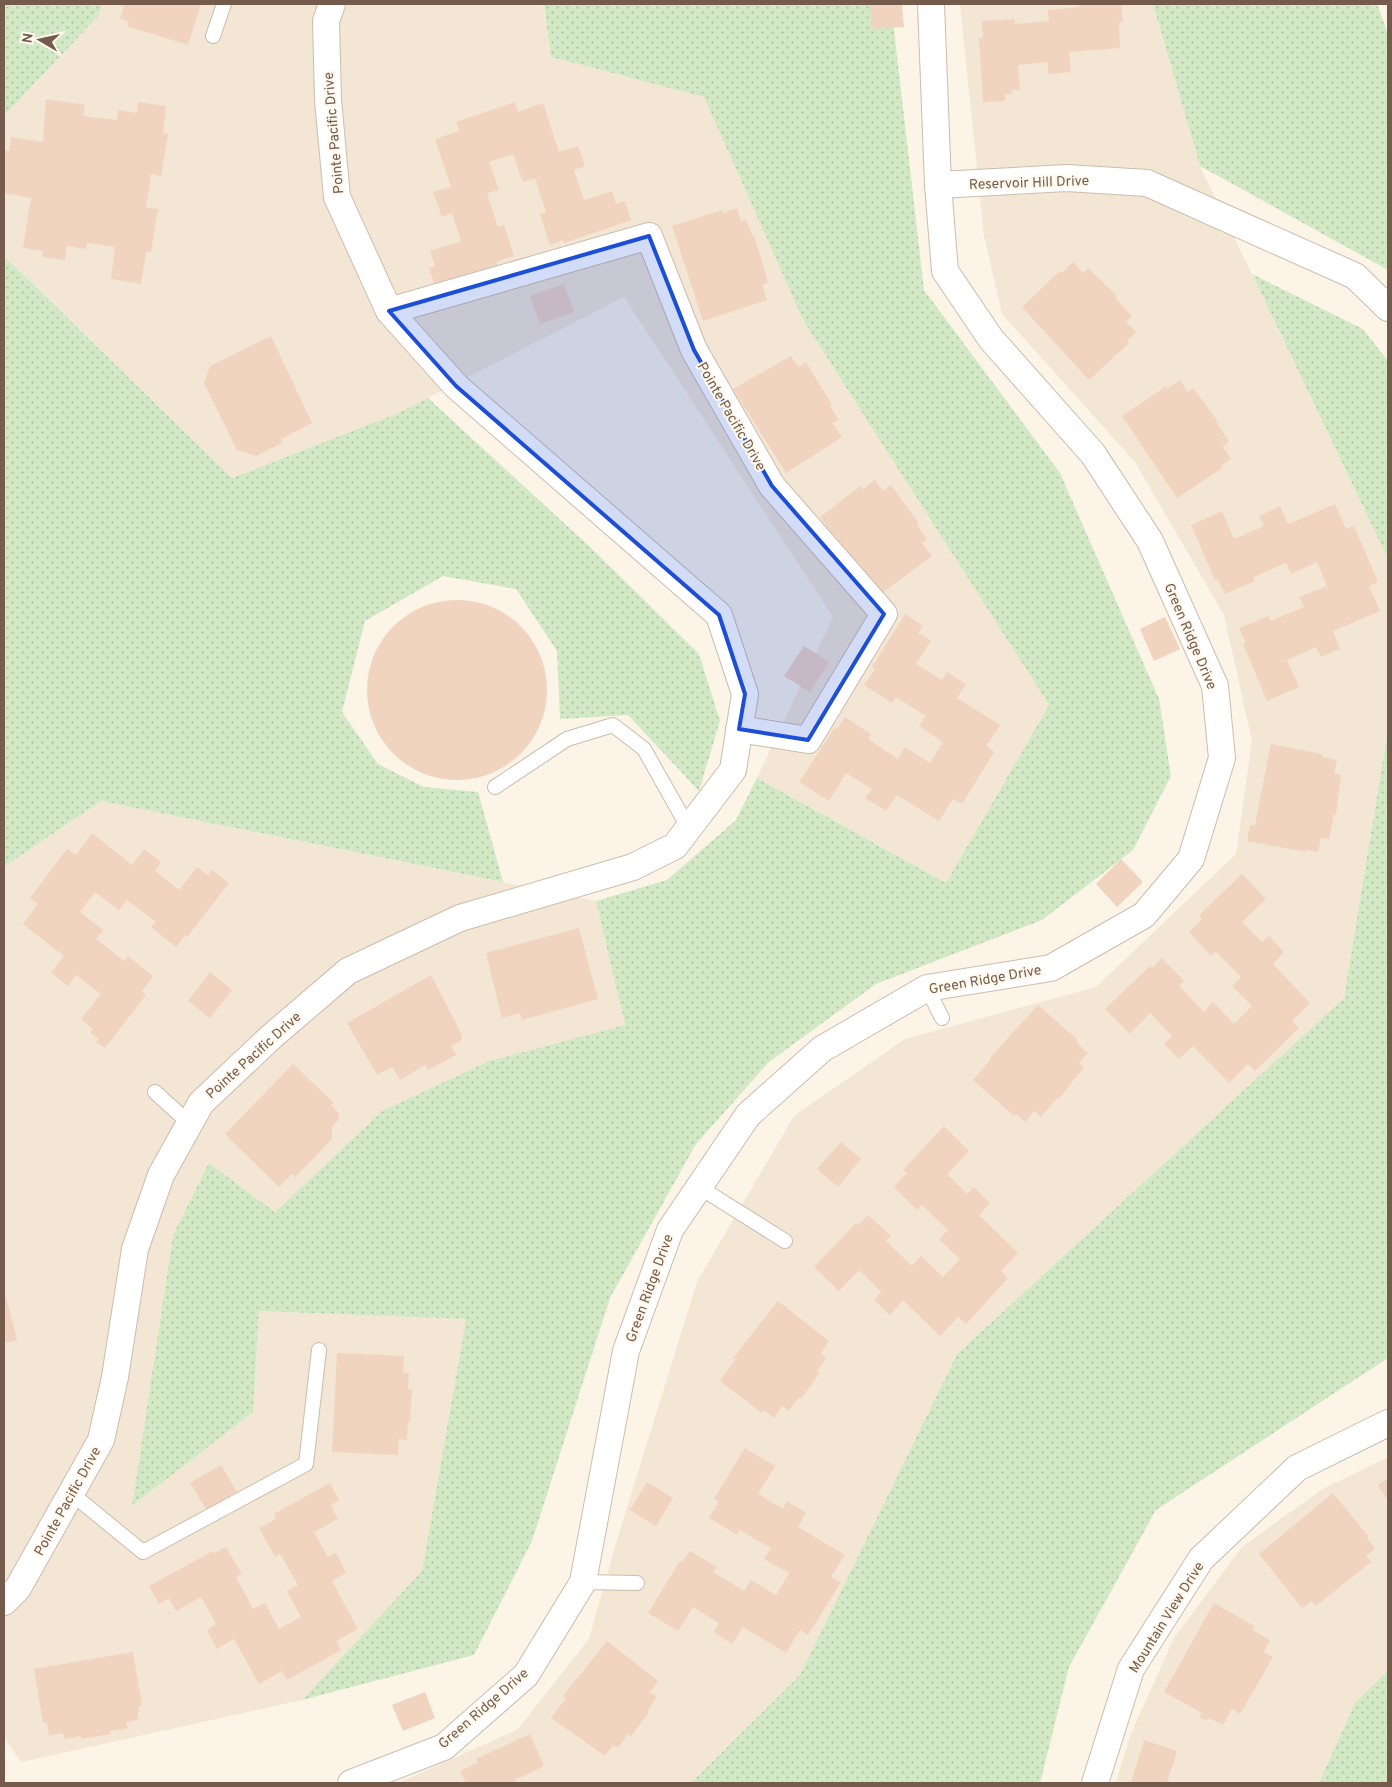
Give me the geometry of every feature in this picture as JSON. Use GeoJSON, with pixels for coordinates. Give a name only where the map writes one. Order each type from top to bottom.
{"type":"FeatureCollection","features":[{"type":"Feature","properties":{"kind":"street","name":"Pointe Pacific Drive"},"geometry":{"type":"LineString","coordinates":[[4,1602],[18,1588],[72,1494],[100,1440],[115,1377],[135,1249],[161,1175],[200,1103],[271,1037],[348,971],[460,918],[633,867],[675,846],[733,770],[745,694],[719,615],[456,386],[389,311],[337,197],[328,100],[326,22],[332,4]]}},
{"type":"Feature","properties":{"kind":"street"},"geometry":{"type":"LineString","coordinates":[[931,4],[938,185]]}},
{"type":"Feature","properties":{"kind":"street","name":"Reservoir Hill Drive"},"geometry":{"type":"LineString","coordinates":[[938,185],[1067,178],[1147,183],[1355,276],[1388,308]]}},
{"type":"Feature","properties":{"kind":"street","name":"Green Ridge Drive"},"geometry":{"type":"LineString","coordinates":[[351,1783],[444,1747],[526,1675],[583,1582],[626,1351],[670,1230],[748,1115],[822,1049],[928,988],[1051,968],[1144,915],[1191,859],[1222,758],[1215,686],[1150,541],[1093,454],[991,339],[945,271],[938,185]]}},
{"type":"Feature","properties":{"kind":"street","name":"Pointe Pacific Drive"},"geometry":{"type":"LineString","coordinates":[[389,311],[649,236],[694,350],[772,486],[884,614],[808,740],[739,729]]}},
{"type":"Feature","properties":{"kind":"street","name":"Mountain View Drive"},"geometry":{"type":"LineString","coordinates":[[1095,1783],[1131,1669],[1200,1559],[1296,1468],[1388,1424]]}},
{"type":"Feature","properties":{"kind":"lane"},"geometry":{"type":"LineString","coordinates":[[213,36],[224,4]]}},
{"type":"Feature","properties":{"kind":"lane"},"geometry":{"type":"LineString","coordinates":[[495,788],[567,739],[613,725],[644,749],[689,829]]}},
{"type":"Feature","properties":{"kind":"lane"},"geometry":{"type":"LineString","coordinates":[[928,988],[942,1018]]}},
{"type":"Feature","properties":{"kind":"lane"},"geometry":{"type":"LineString","coordinates":[[155,1092],[190,1124]]}},
{"type":"Feature","properties":{"kind":"lane"},"geometry":{"type":"LineString","coordinates":[[700,1187],[786,1241]]}},
{"type":"Feature","properties":{"kind":"lane"},"geometry":{"type":"LineString","coordinates":[[72,1494],[143,1552],[306,1464],[319,1350]]}},
{"type":"Feature","properties":{"kind":"lane"},"geometry":{"type":"LineString","coordinates":[[583,1582],[637,1583]]}},
{"type":"Feature","properties":{"kind":"highlighted area"},"geometry":{"type":"Polygon","coordinates":[[[649,236],[694,350],[772,486],[884,614],[808,740],[739,729],[745,694],[719,615],[456,386],[389,311],[649,236]]]}},
{"type":"Feature","properties":{"kind":"shaded area"},"geometry":{"type":"Polygon","coordinates":[[[102,4],[543,4],[551,57],[704,97],[803,320],[1049,705],[946,883],[757,778],[833,617],[624,297],[396,414],[232,478],[4,256],[4,116],[99,15],[102,4]]]}},
{"type":"Feature","properties":{"kind":"shaded area"},"geometry":{"type":"Polygon","coordinates":[[[960,4],[1153,4],[1200,166],[1388,559],[1388,729],[1344,998],[957,1354],[800,1675],[691,1783],[398,1783],[517,1730],[589,1639],[617,1540],[697,1282],[794,1116],[905,1039],[1096,987],[1236,854],[1252,741],[1224,615],[1135,462],[1002,314],[984,236],[960,4]]]}},
{"type":"Feature","properties":{"kind":"shaded area"},"geometry":{"type":"Polygon","coordinates":[[[101,801],[596,901],[625,1025],[489,1061],[382,1111],[275,1212],[210,1164],[173,1235],[132,1506],[253,1412],[259,1311],[466,1319],[422,1571],[302,1700],[21,1762],[4,1737],[4,867],[101,801]]]}},
{"type":"Feature","properties":{"kind":"shaded area"},"geometry":{"type":"Polygon","coordinates":[[[1388,1457],[1388,1670],[1355,1704],[1319,1783],[1116,1783],[1130,1736],[1174,1638],[1242,1547],[1321,1490],[1388,1457]]]}},
{"type":"Feature","properties":{"kind":"green space"},"geometry":{"type":"Polygon","coordinates":[[[4,4],[102,4],[99,15],[4,116],[4,4]]]}},
{"type":"Feature","properties":{"kind":"green space"},"geometry":{"type":"Polygon","coordinates":[[[546,4],[891,4],[924,290],[1060,473],[1159,699],[1171,776],[1133,850],[1042,920],[876,984],[769,1062],[696,1144],[610,1298],[532,1541],[474,1655],[302,1700],[422,1571],[466,1319],[259,1311],[253,1412],[132,1506],[173,1235],[209,1163],[275,1212],[382,1111],[489,1061],[625,1025],[596,901],[667,880],[736,820],[757,778],[946,883],[1049,705],[803,320],[704,97],[551,57],[544,6],[546,4]]]}},
{"type":"Feature","properties":{"kind":"green space"},"geometry":{"type":"Polygon","coordinates":[[[1153,4],[1377,4],[1388,34],[1388,270],[1200,166],[1153,4]]]}},
{"type":"Feature","properties":{"kind":"green space"},"geometry":{"type":"Polygon","coordinates":[[[4,256],[232,478],[396,414],[428,398],[590,547],[699,654],[720,721],[699,791],[628,715],[560,719],[557,651],[516,589],[443,576],[365,621],[342,712],[378,764],[424,787],[478,792],[503,882],[101,801],[4,867],[4,256]]]}},
{"type":"Feature","properties":{"kind":"green space"},"geometry":{"type":"Polygon","coordinates":[[[1252,274],[1363,329],[1388,361],[1388,559],[1252,274]]]}},
{"type":"Feature","properties":{"kind":"green space"},"geometry":{"type":"Polygon","coordinates":[[[1388,729],[1388,1358],[1156,1510],[1069,1667],[1040,1783],[691,1783],[800,1675],[957,1354],[1344,998],[1388,729]]]}},
{"type":"Feature","properties":{"kind":"green space"},"geometry":{"type":"Polygon","coordinates":[[[1388,1670],[1388,1783],[1319,1783],[1355,1703],[1388,1670]]]}},
{"type":"Feature","properties":{"kind":"building"},"geometry":{"type":"Polygon","coordinates":[[[117,4],[201,4],[188,45],[127,26],[129,22],[120,19],[124,6],[117,4]]]}},
{"type":"Feature","properties":{"kind":"building"},"geometry":{"type":"Polygon","coordinates":[[[870,4],[902,4],[904,27],[872,29],[870,4]]]}},
{"type":"Feature","properties":{"kind":"building"},"geometry":{"type":"Polygon","coordinates":[[[1079,4],[1121,4],[1123,22],[1119,22],[1120,48],[1069,52],[1071,72],[1048,74],[1048,62],[1018,65],[1020,90],[1011,90],[1012,94],[1005,94],[1005,101],[983,102],[979,38],[983,38],[982,21],[1015,19],[1015,24],[1049,21],[1048,10],[1079,7],[1079,4]]]}},
{"type":"Feature","properties":{"kind":"building"},"geometry":{"type":"Polygon","coordinates":[[[46,99],[85,105],[83,116],[117,120],[118,110],[137,113],[138,102],[166,106],[163,133],[168,134],[161,176],[151,174],[146,208],[158,209],[151,252],[146,252],[141,284],[111,279],[115,247],[87,243],[86,249],[67,246],[65,260],[42,257],[43,251],[23,248],[31,198],[4,193],[4,150],[9,151],[11,137],[43,142],[46,99]]]}},
{"type":"Feature","properties":{"kind":"building"},"geometry":{"type":"Polygon","coordinates":[[[515,102],[518,112],[543,103],[559,152],[578,146],[585,166],[574,170],[584,200],[612,191],[616,204],[625,201],[631,220],[564,243],[563,240],[550,245],[540,214],[546,212],[535,178],[523,182],[513,154],[489,162],[499,190],[487,193],[498,227],[504,225],[514,256],[496,262],[498,267],[436,288],[429,268],[435,266],[430,251],[461,241],[452,213],[442,217],[433,192],[451,187],[435,139],[459,131],[456,122],[515,102]]]}},
{"type":"Feature","properties":{"kind":"building"},"geometry":{"type":"Polygon","coordinates":[[[737,208],[741,221],[746,220],[752,235],[754,235],[768,282],[762,285],[767,300],[703,321],[672,226],[722,210],[723,213],[737,208]]]}},
{"type":"Feature","properties":{"kind":"building"},"geometry":{"type":"Polygon","coordinates":[[[1073,262],[1083,273],[1088,268],[1117,296],[1115,298],[1132,316],[1126,322],[1136,332],[1127,341],[1129,343],[1089,380],[1022,307],[1060,271],[1062,273],[1073,262]]]}},
{"type":"Feature","properties":{"kind":"building"},"geometry":{"type":"Polygon","coordinates":[[[564,284],[574,312],[540,324],[530,296],[564,284]]]}},
{"type":"Feature","properties":{"kind":"building"},"geometry":{"type":"Polygon","coordinates":[[[271,336],[312,423],[281,439],[282,443],[256,456],[237,450],[204,383],[210,366],[271,336]]]}},
{"type":"Feature","properties":{"kind":"building"},"geometry":{"type":"Polygon","coordinates":[[[791,356],[798,367],[806,362],[832,405],[830,406],[839,420],[832,423],[842,437],[786,473],[733,389],[791,356]]]}},
{"type":"Feature","properties":{"kind":"building"},"geometry":{"type":"Polygon","coordinates":[[[1180,380],[1188,392],[1193,388],[1217,420],[1229,442],[1223,447],[1231,459],[1221,465],[1222,468],[1177,498],[1122,416],[1165,387],[1167,389],[1180,380]]]}},
{"type":"Feature","properties":{"kind":"building"},"geometry":{"type":"Polygon","coordinates":[[[875,480],[883,491],[891,485],[919,524],[917,525],[927,539],[922,543],[932,556],[878,596],[820,517],[861,486],[863,489],[875,480]]]}},
{"type":"Feature","properties":{"kind":"building"},"geometry":{"type":"Polygon","coordinates":[[[1335,504],[1346,529],[1354,526],[1378,582],[1369,586],[1380,611],[1333,631],[1340,649],[1321,657],[1316,647],[1287,660],[1299,687],[1267,701],[1243,644],[1246,643],[1239,628],[1268,616],[1271,621],[1304,607],[1299,597],[1327,586],[1317,562],[1291,574],[1286,563],[1253,577],[1255,581],[1225,594],[1218,579],[1215,580],[1191,525],[1222,511],[1234,539],[1264,526],[1259,516],[1280,506],[1288,524],[1335,504]]]}},
{"type":"Feature","properties":{"kind":"building"},"geometry":{"type":"Polygon","coordinates":[[[457,600],[491,607],[507,615],[526,633],[532,640],[543,664],[547,690],[540,724],[532,740],[514,759],[507,765],[483,776],[457,780],[423,773],[407,765],[388,747],[382,740],[371,716],[367,690],[374,656],[382,640],[400,621],[407,615],[431,604],[457,600]]]}},
{"type":"Feature","properties":{"kind":"building"},"geometry":{"type":"Polygon","coordinates":[[[905,614],[923,626],[918,633],[931,641],[916,664],[942,680],[947,672],[966,684],[957,698],[1000,725],[986,746],[994,752],[962,804],[953,799],[939,821],[897,795],[886,811],[865,798],[872,789],[846,773],[829,801],[799,782],[835,727],[837,729],[845,717],[871,734],[868,739],[898,759],[905,747],[930,763],[943,742],[919,726],[926,716],[896,697],[892,703],[864,685],[875,669],[872,667],[905,614]]]}},
{"type":"Feature","properties":{"kind":"building"},"geometry":{"type":"Polygon","coordinates":[[[1165,617],[1180,649],[1154,661],[1140,629],[1165,617]]]}},
{"type":"Feature","properties":{"kind":"building"},"geometry":{"type":"Polygon","coordinates":[[[804,646],[829,662],[810,692],[784,676],[804,646]]]}},
{"type":"Feature","properties":{"kind":"building"},"geometry":{"type":"Polygon","coordinates":[[[1271,744],[1322,754],[1322,757],[1337,760],[1334,773],[1341,775],[1336,815],[1334,814],[1329,839],[1321,838],[1318,852],[1306,850],[1306,852],[1247,841],[1250,825],[1255,825],[1271,744]]]}},
{"type":"Feature","properties":{"kind":"building"},"geometry":{"type":"Polygon","coordinates":[[[92,833],[132,865],[144,849],[161,862],[155,871],[179,890],[197,867],[208,875],[212,870],[229,883],[187,937],[185,935],[176,947],[151,927],[156,922],[127,900],[119,910],[95,892],[80,912],[103,930],[96,939],[124,961],[128,956],[153,976],[142,991],[146,995],[105,1048],[96,1042],[99,1039],[90,1032],[93,1029],[81,1019],[101,994],[76,975],[68,986],[51,973],[64,956],[23,924],[38,904],[30,898],[67,849],[76,855],[92,833]]]}},
{"type":"Feature","properties":{"kind":"building"},"geometry":{"type":"Polygon","coordinates":[[[1121,859],[1143,882],[1117,907],[1096,884],[1121,859]]]}},
{"type":"Feature","properties":{"kind":"building"},"geometry":{"type":"Polygon","coordinates":[[[1242,874],[1266,899],[1242,922],[1262,942],[1269,936],[1284,952],[1273,964],[1310,1003],[1292,1021],[1299,1028],[1255,1071],[1248,1064],[1229,1083],[1193,1046],[1179,1059],[1164,1044],[1172,1036],[1150,1013],[1130,1034],[1105,1009],[1150,966],[1152,968],[1162,958],[1184,981],[1179,986],[1204,1012],[1213,1002],[1234,1024],[1252,1006],[1232,986],[1241,977],[1216,952],[1211,956],[1189,932],[1202,919],[1199,915],[1242,874]]]}},
{"type":"Feature","properties":{"kind":"building"},"geometry":{"type":"Polygon","coordinates":[[[579,928],[598,999],[522,1020],[520,1013],[502,1018],[486,953],[579,928]]]}},
{"type":"Feature","properties":{"kind":"building"},"geometry":{"type":"Polygon","coordinates":[[[210,972],[232,990],[210,1018],[188,1001],[210,972]]]}},
{"type":"Feature","properties":{"kind":"building"},"geometry":{"type":"Polygon","coordinates":[[[431,975],[462,1035],[461,1041],[451,1046],[456,1055],[428,1070],[425,1065],[400,1080],[392,1067],[377,1075],[347,1023],[431,975]]]}},
{"type":"Feature","properties":{"kind":"building"},"geometry":{"type":"Polygon","coordinates":[[[1038,1005],[1078,1040],[1076,1042],[1088,1053],[1079,1063],[1084,1067],[1059,1099],[1057,1098],[1041,1117],[1034,1111],[1025,1122],[1016,1114],[1014,1116],[973,1080],[990,1058],[1038,1005]]]}},
{"type":"Feature","properties":{"kind":"building"},"geometry":{"type":"Polygon","coordinates":[[[293,1064],[334,1103],[331,1105],[339,1113],[339,1119],[332,1127],[332,1139],[295,1177],[292,1174],[279,1187],[225,1134],[293,1064]]]}},
{"type":"Feature","properties":{"kind":"building"},"geometry":{"type":"Polygon","coordinates":[[[944,1126],[969,1151],[947,1174],[967,1194],[974,1187],[990,1203],[979,1215],[1018,1253],[1001,1271],[1008,1278],[966,1324],[958,1317],[940,1336],[903,1300],[890,1315],[874,1300],[881,1292],[859,1270],[839,1291],[814,1267],[856,1223],[858,1225],[868,1215],[891,1236],[886,1241],[912,1266],[921,1256],[943,1277],[960,1259],[939,1239],[948,1230],[922,1205],[917,1210],[894,1187],[907,1173],[903,1170],[944,1126]]]}},
{"type":"Feature","properties":{"kind":"building"},"geometry":{"type":"Polygon","coordinates":[[[841,1142],[861,1159],[838,1187],[817,1169],[841,1142]]]}},
{"type":"Feature","properties":{"kind":"building"},"geometry":{"type":"Polygon","coordinates":[[[4,1289],[17,1340],[4,1343],[4,1289]]]}},
{"type":"Feature","properties":{"kind":"building"},"geometry":{"type":"Polygon","coordinates":[[[778,1301],[829,1341],[821,1353],[826,1358],[817,1371],[820,1373],[801,1399],[799,1397],[789,1411],[782,1406],[774,1418],[764,1410],[762,1413],[720,1381],[736,1359],[733,1358],[778,1301]]]}},
{"type":"Feature","properties":{"kind":"building"},"geometry":{"type":"Polygon","coordinates":[[[337,1353],[404,1356],[403,1373],[409,1373],[408,1389],[412,1389],[410,1422],[408,1422],[407,1440],[399,1439],[398,1455],[332,1452],[337,1353]]]}},
{"type":"Feature","properties":{"kind":"building"},"geometry":{"type":"Polygon","coordinates":[[[745,1448],[775,1466],[758,1494],[783,1509],[787,1501],[806,1513],[798,1527],[845,1555],[831,1577],[841,1582],[808,1635],[800,1630],[786,1653],[743,1627],[732,1644],[714,1632],[719,1623],[693,1607],[678,1631],[648,1613],[680,1561],[682,1562],[690,1551],[717,1567],[713,1572],[744,1591],[751,1580],[776,1595],[789,1573],[764,1559],[771,1548],[740,1530],[737,1535],[709,1518],[719,1502],[714,1499],[745,1448]]]}},
{"type":"Feature","properties":{"kind":"building"},"geometry":{"type":"Polygon","coordinates":[[[221,1465],[237,1492],[206,1509],[190,1483],[221,1465]]]}},
{"type":"Feature","properties":{"kind":"building"},"geometry":{"type":"Polygon","coordinates":[[[1388,1478],[1388,1501],[1378,1485],[1388,1478]]]}},
{"type":"Feature","properties":{"kind":"building"},"geometry":{"type":"Polygon","coordinates":[[[647,1482],[673,1498],[656,1526],[630,1510],[647,1482]]]}},
{"type":"Feature","properties":{"kind":"building"},"geometry":{"type":"Polygon","coordinates":[[[330,1483],[339,1500],[331,1505],[338,1519],[314,1532],[328,1557],[336,1553],[346,1573],[332,1581],[358,1629],[336,1641],[341,1650],[287,1680],[282,1671],[259,1684],[234,1639],[217,1649],[207,1630],[216,1624],[201,1597],[176,1611],[169,1598],[159,1604],[149,1586],[213,1551],[214,1553],[226,1547],[242,1574],[236,1577],[253,1609],[265,1603],[279,1629],[301,1617],[287,1591],[298,1585],[280,1554],[275,1557],[259,1528],[276,1519],[274,1514],[330,1483]]]}},
{"type":"Feature","properties":{"kind":"building"},"geometry":{"type":"Polygon","coordinates":[[[1333,1493],[1368,1536],[1367,1538],[1375,1549],[1366,1556],[1371,1562],[1316,1606],[1311,1601],[1302,1608],[1259,1554],[1333,1493]]]}},
{"type":"Feature","properties":{"kind":"building"},"geometry":{"type":"Polygon","coordinates":[[[1214,1603],[1254,1626],[1252,1630],[1270,1640],[1264,1652],[1273,1657],[1240,1714],[1232,1709],[1223,1725],[1209,1718],[1207,1721],[1199,1717],[1202,1713],[1164,1692],[1214,1603]]]}},
{"type":"Feature","properties":{"kind":"building"},"geometry":{"type":"Polygon","coordinates":[[[607,1641],[658,1681],[650,1692],[657,1697],[647,1711],[649,1712],[631,1736],[628,1734],[618,1748],[613,1745],[605,1756],[551,1718],[566,1698],[563,1696],[607,1641]]]}},
{"type":"Feature","properties":{"kind":"building"},"geometry":{"type":"Polygon","coordinates":[[[133,1652],[142,1705],[139,1706],[137,1720],[126,1722],[128,1728],[110,1731],[111,1734],[81,1739],[81,1736],[64,1739],[63,1733],[49,1736],[47,1723],[43,1723],[34,1669],[133,1652]]]}},
{"type":"Feature","properties":{"kind":"building"},"geometry":{"type":"Polygon","coordinates":[[[425,1692],[435,1718],[403,1731],[392,1705],[425,1692]]]}},
{"type":"Feature","properties":{"kind":"building"},"geometry":{"type":"Polygon","coordinates":[[[530,1734],[544,1766],[515,1780],[516,1783],[466,1783],[460,1771],[478,1763],[476,1759],[530,1734]]]}},
{"type":"Feature","properties":{"kind":"building"},"geometry":{"type":"Polygon","coordinates":[[[1144,1740],[1177,1751],[1167,1783],[1131,1783],[1144,1740]]]}}]}
